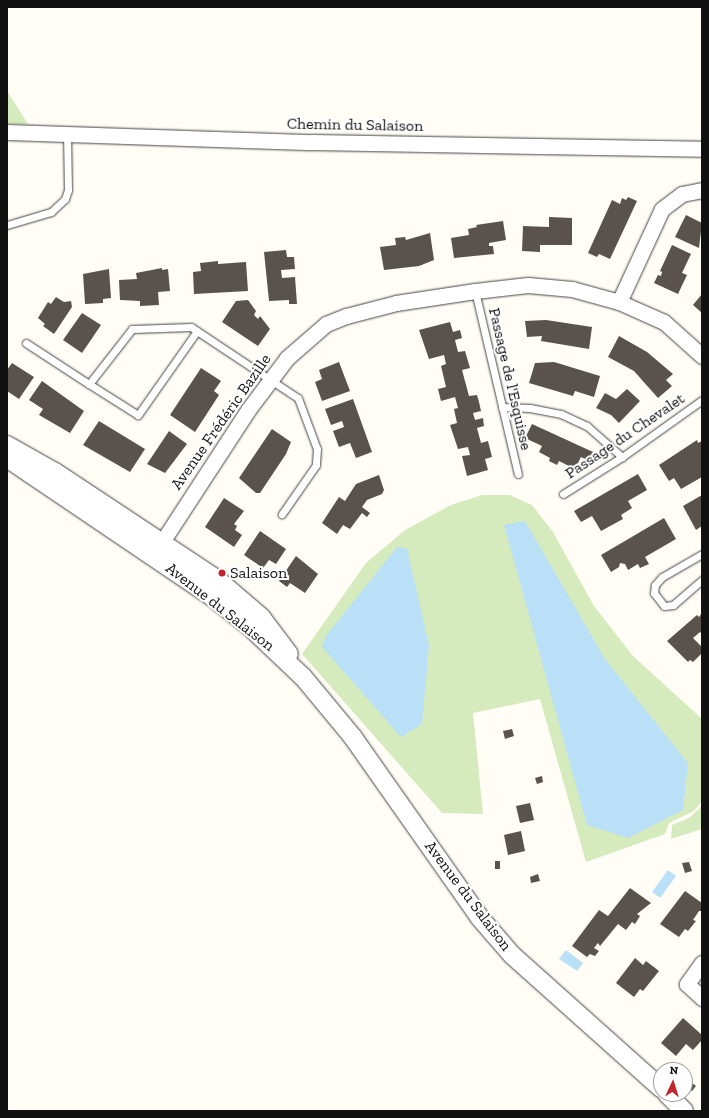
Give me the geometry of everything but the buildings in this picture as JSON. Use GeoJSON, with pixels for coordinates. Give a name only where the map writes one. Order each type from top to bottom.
{"type":"FeatureCollection","features":[{"type":"Feature","properties":{"kind":"street","name":"Chemin du Salaison"},"geometry":{"type":"LineString","coordinates":[[7,132],[314,142],[702,149]]}},
{"type":"Feature","properties":{"kind":"street"},"geometry":{"type":"LineString","coordinates":[[619,302],[662,209],[682,194],[702,190]]}},
{"type":"Feature","properties":{"kind":"street","name":"Avenue Frédéric Bazille"},"geometry":{"type":"LineString","coordinates":[[157,549],[269,381],[287,358],[326,324],[346,316],[396,303],[475,291],[528,285],[572,289],[619,302],[664,322],[702,356]]}},
{"type":"Feature","properties":{"kind":"street","name":"Avenue du Salaison"},"geometry":{"type":"LineString","coordinates":[[7,445],[55,472],[157,549]]}},
{"type":"Feature","properties":{"kind":"street","name":"Avenue du Salaison"},"geometry":{"type":"LineString","coordinates":[[7,458],[245,601],[278,637],[303,677],[352,736],[480,918],[512,955],[653,1081]]}},
{"type":"Feature","properties":{"kind":"street"},"geometry":{"type":"LineString","coordinates":[[702,963],[687,984],[702,998]]}},
{"type":"Feature","properties":{"kind":"street"},"geometry":{"type":"LineString","coordinates":[[675,1102],[684,1111]]}},
{"type":"Feature","properties":{"kind":"lane"},"geometry":{"type":"LineString","coordinates":[[7,225],[51,212],[65,199],[68,190],[67,133]]}},
{"type":"Feature","properties":{"kind":"lane","name":"Passage de l'Esquisse"},"geometry":{"type":"LineString","coordinates":[[475,291],[518,474]]}},
{"type":"Feature","properties":{"kind":"lane"},"geometry":{"type":"LineString","coordinates":[[89,384],[132,329],[191,327],[269,381],[298,398],[317,449],[316,465],[282,514]]}},
{"type":"Feature","properties":{"kind":"lane"},"geometry":{"type":"LineString","coordinates":[[26,343],[138,415],[197,331]]}},
{"type":"Feature","properties":{"kind":"lane","name":"Passage du Chevalet"},"geometry":{"type":"LineString","coordinates":[[563,494],[622,457],[702,400]]}},
{"type":"Feature","properties":{"kind":"lane"},"geometry":{"type":"LineString","coordinates":[[502,407],[530,408],[561,414],[587,426],[622,457]]}},
{"type":"Feature","properties":{"kind":"lane"},"geometry":{"type":"LineString","coordinates":[[702,554],[662,577],[655,585],[654,593],[664,606],[673,605],[702,580]]}},
{"type":"Feature","properties":{"kind":"green space"},"geometry":{"type":"Polygon","coordinates":[[[7,91],[28,124],[7,124],[7,91]]]}},
{"type":"Feature","properties":{"kind":"green space"},"geometry":{"type":"Polygon","coordinates":[[[482,495],[510,495],[532,505],[553,532],[594,606],[633,656],[702,719],[702,801],[694,811],[669,823],[665,834],[586,862],[540,699],[473,713],[483,814],[442,813],[302,654],[366,563],[405,530],[451,505],[482,495]]]}},
{"type":"Feature","properties":{"kind":"green space"},"geometry":{"type":"Polygon","coordinates":[[[702,806],[702,829],[671,839],[672,825],[689,818],[702,806]]]}},
{"type":"Feature","properties":{"kind":"water"},"geometry":{"type":"Polygon","coordinates":[[[525,521],[605,659],[688,763],[683,810],[628,838],[587,825],[504,525],[525,521]]]}},
{"type":"Feature","properties":{"kind":"water"},"geometry":{"type":"Polygon","coordinates":[[[397,547],[407,549],[429,645],[422,724],[401,737],[322,647],[326,636],[397,547]]]}},
{"type":"Feature","properties":{"kind":"water"},"geometry":{"type":"Polygon","coordinates":[[[668,870],[676,876],[660,898],[652,892],[668,870]]]}},
{"type":"Feature","properties":{"kind":"water"},"geometry":{"type":"Polygon","coordinates":[[[566,950],[583,963],[577,971],[559,959],[566,950]]]}},
{"type":"Feature","properties":{"kind":"place","name":"Salaison"},"geometry":{"type":"Point","coordinates":[222,573]}}]}
